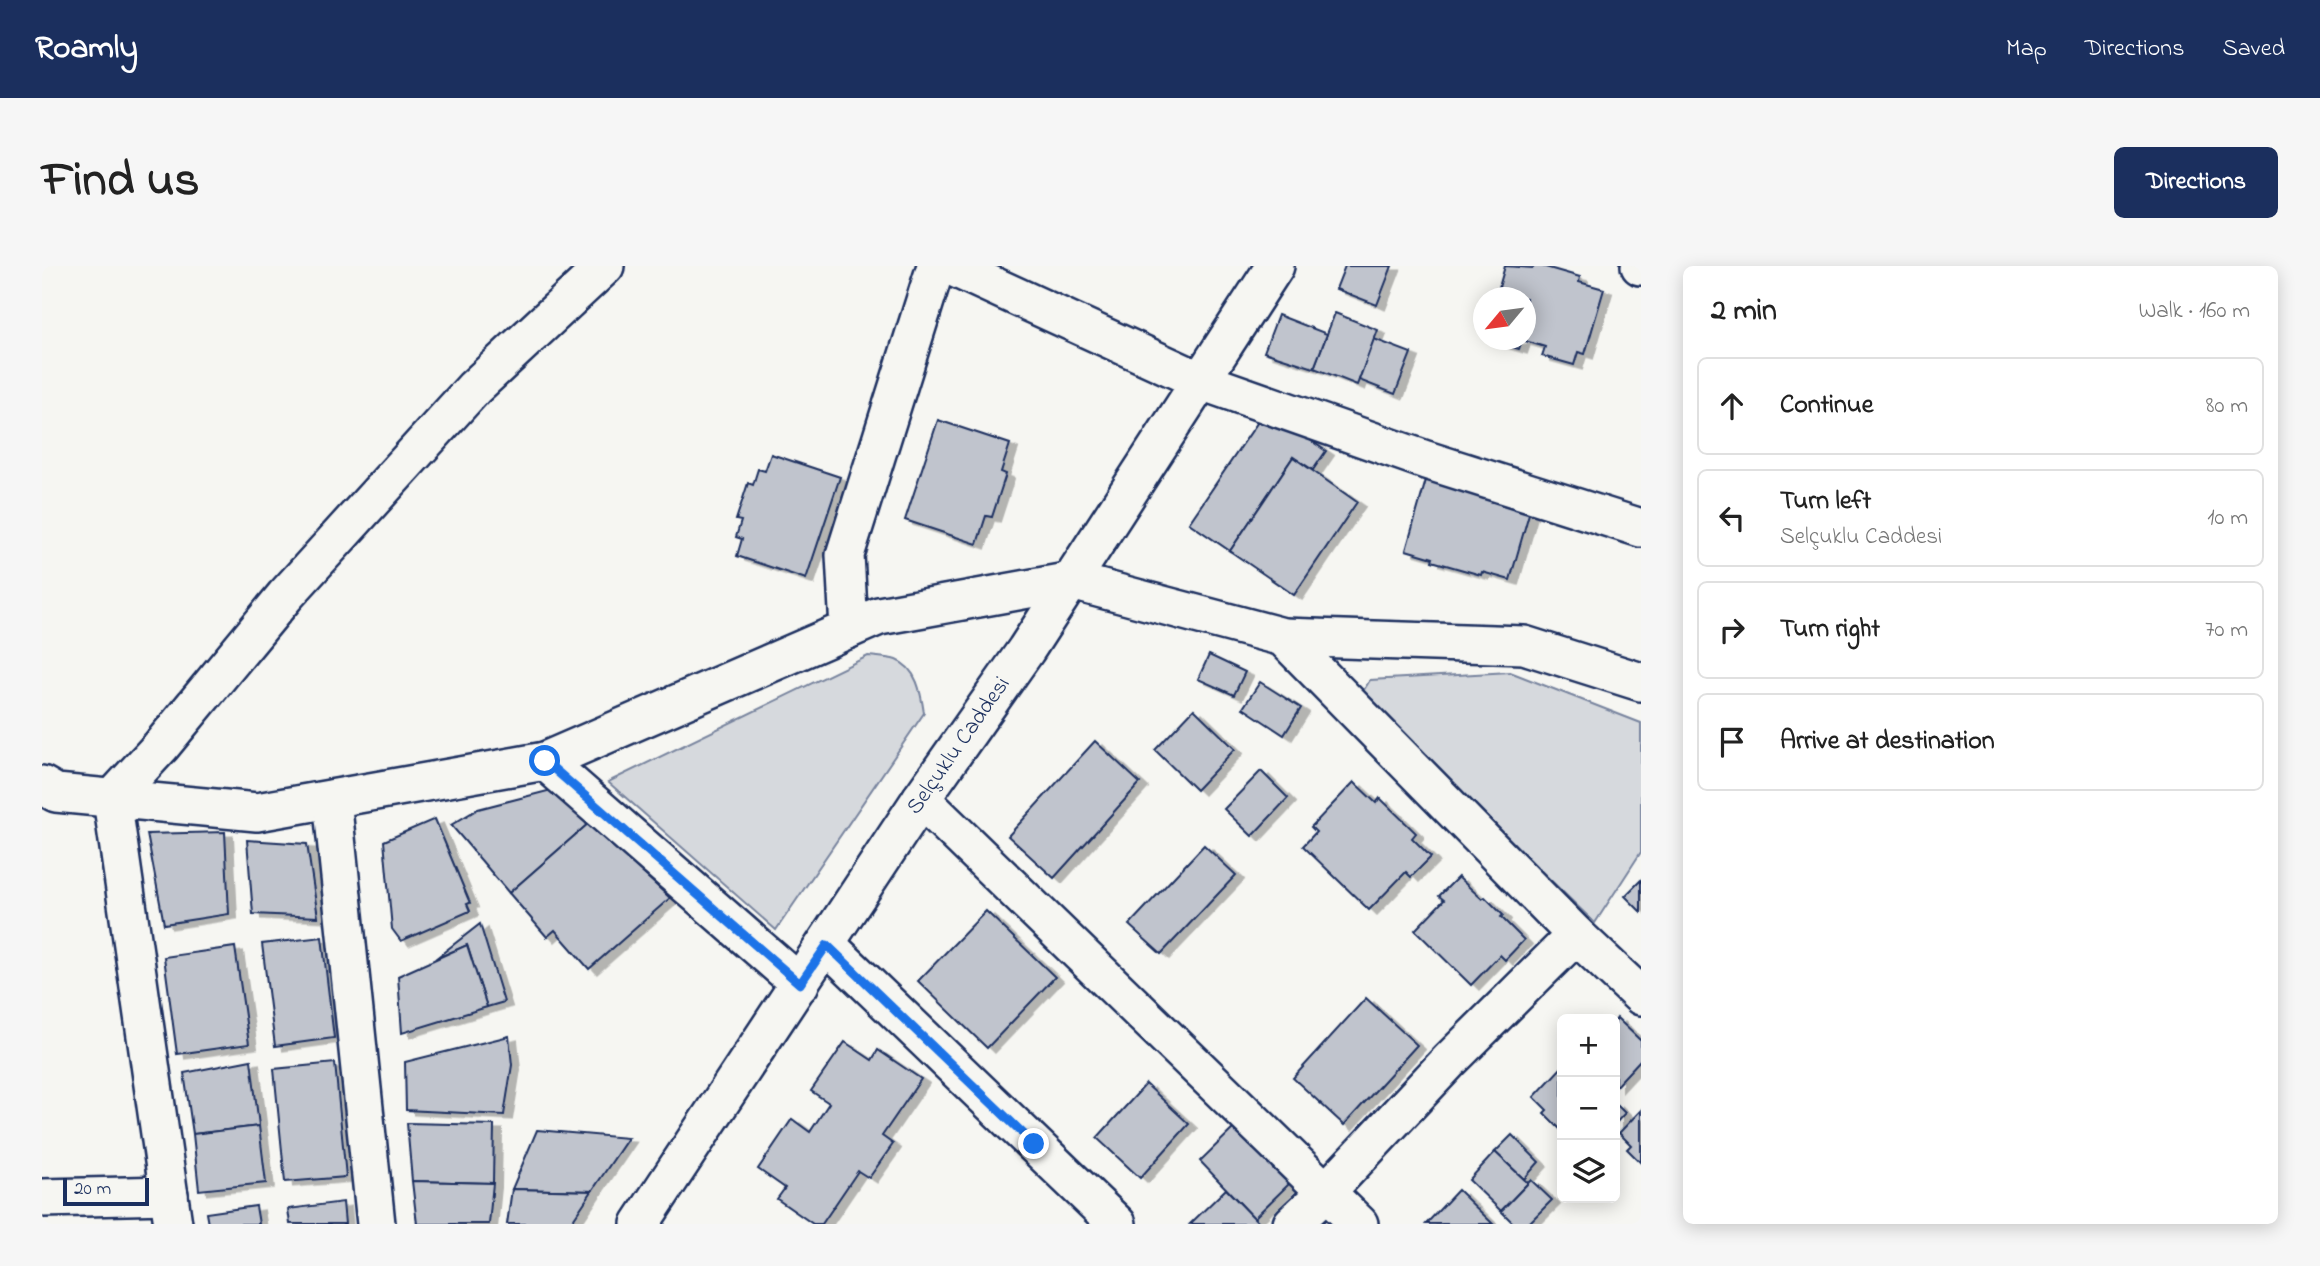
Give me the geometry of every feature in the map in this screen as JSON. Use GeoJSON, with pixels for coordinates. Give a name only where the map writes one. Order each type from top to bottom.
{"type":"FeatureCollection","features":[{"type":"Feature","properties":{"kind":"street"},"geometry":{"type":"LineString","coordinates":[[112,799],[161,747],[285,596],[474,388],[605,266]]}},
{"type":"Feature","properties":{"kind":"street"},"geometry":{"type":"LineString","coordinates":[[849,629],[845,555],[936,266]]}},
{"type":"Feature","properties":{"kind":"street"},"geometry":{"type":"LineString","coordinates":[[950,266],[1201,381],[1426,460],[1641,528]]}},
{"type":"Feature","properties":{"kind":"street","name":"Selçuklu Caddesi"},"geometry":{"type":"LineString","coordinates":[[640,1224],[827,945],[921,799],[1027,650],[1275,266]]}},
{"type":"Feature","properties":{"kind":"street"},"geometry":{"type":"LineString","coordinates":[[42,785],[56,793],[257,812],[545,761],[879,616],[1072,581],[1283,637],[1524,645],[1641,682]]}},
{"type":"Feature","properties":{"kind":"street"},"geometry":{"type":"LineString","coordinates":[[1283,637],[1576,935],[1641,996]]}},
{"type":"Feature","properties":{"kind":"street"},"geometry":{"type":"LineString","coordinates":[[545,761],[800,984]]}},
{"type":"Feature","properties":{"kind":"street"},"geometry":{"type":"LineString","coordinates":[[42,1198],[171,1210],[112,799]]}},
{"type":"Feature","properties":{"kind":"street"},"geometry":{"type":"LineString","coordinates":[[332,799],[376,1224]]}},
{"type":"Feature","properties":{"kind":"street"},"geometry":{"type":"LineString","coordinates":[[921,799],[1325,1194],[1359,1224]]}},
{"type":"Feature","properties":{"kind":"street"},"geometry":{"type":"LineString","coordinates":[[1292,1224],[1325,1194],[1449,1060],[1576,935]]}},
{"type":"Feature","properties":{"kind":"street"},"geometry":{"type":"LineString","coordinates":[[827,945],[1117,1224]]}},
{"type":"Feature","properties":{"kind":"shaded area"},"geometry":{"type":"Polygon","coordinates":[[[868,656],[896,660],[909,669],[919,690],[924,713],[776,930],[608,782],[868,656]]]}},
{"type":"Feature","properties":{"kind":"shaded area"},"geometry":{"type":"Polygon","coordinates":[[[1510,672],[1641,723],[1641,852],[1595,923],[1360,696],[1370,680],[1510,672]]]}},
{"type":"Feature","properties":{"kind":"building"},"geometry":{"type":"Polygon","coordinates":[[[1345,266],[1392,266],[1377,305],[1336,289],[1345,266]]]}},
{"type":"Feature","properties":{"kind":"building"},"geometry":{"type":"Polygon","coordinates":[[[1505,266],[1542,266],[1580,277],[1579,282],[1604,289],[1585,354],[1578,352],[1574,365],[1542,356],[1545,347],[1536,344],[1536,287],[1499,287],[1505,266]]]}},
{"type":"Feature","properties":{"kind":"building"},"geometry":{"type":"Polygon","coordinates":[[[1335,313],[1378,330],[1357,385],[1314,368],[1335,313]]]}},
{"type":"Feature","properties":{"kind":"building"},"geometry":{"type":"Polygon","coordinates":[[[1278,315],[1327,334],[1314,368],[1264,352],[1278,315]]]}},
{"type":"Feature","properties":{"kind":"building"},"geometry":{"type":"Polygon","coordinates":[[[1374,339],[1411,353],[1395,394],[1359,380],[1374,339]]]}},
{"type":"Feature","properties":{"kind":"building"},"geometry":{"type":"Polygon","coordinates":[[[1266,410],[1326,451],[1313,470],[1293,457],[1230,551],[1189,523],[1266,410]]]}},
{"type":"Feature","properties":{"kind":"building"},"geometry":{"type":"Polygon","coordinates":[[[938,420],[1010,444],[1001,472],[1006,474],[992,517],[986,516],[977,544],[905,520],[938,420]]]}},
{"type":"Feature","properties":{"kind":"building"},"geometry":{"type":"Polygon","coordinates":[[[771,454],[840,477],[806,579],[737,556],[742,539],[736,537],[741,521],[736,520],[748,483],[753,485],[758,469],[765,471],[771,454]]]}},
{"type":"Feature","properties":{"kind":"building"},"geometry":{"type":"Polygon","coordinates":[[[1293,457],[1357,502],[1294,595],[1230,551],[1293,457]]]}},
{"type":"Feature","properties":{"kind":"building"},"geometry":{"type":"Polygon","coordinates":[[[1428,473],[1532,503],[1510,580],[1432,561],[1433,558],[1406,550],[1428,473]]]}},
{"type":"Feature","properties":{"kind":"building"},"geometry":{"type":"Polygon","coordinates":[[[1209,655],[1245,672],[1234,695],[1198,679],[1209,655]]]}},
{"type":"Feature","properties":{"kind":"building"},"geometry":{"type":"Polygon","coordinates":[[[1260,682],[1301,708],[1284,735],[1243,708],[1260,682]]]}},
{"type":"Feature","properties":{"kind":"building"},"geometry":{"type":"Polygon","coordinates":[[[1194,709],[1235,749],[1196,790],[1155,750],[1194,709]]]}},
{"type":"Feature","properties":{"kind":"building"},"geometry":{"type":"Polygon","coordinates":[[[1095,741],[1140,783],[1054,878],[1008,836],[1095,741]]]}},
{"type":"Feature","properties":{"kind":"building"},"geometry":{"type":"Polygon","coordinates":[[[1261,771],[1288,798],[1252,836],[1224,809],[1261,771]]]}},
{"type":"Feature","properties":{"kind":"building"},"geometry":{"type":"Polygon","coordinates":[[[1354,782],[1376,803],[1380,798],[1416,833],[1412,838],[1431,857],[1411,877],[1406,872],[1369,910],[1303,846],[1316,832],[1311,827],[1354,782]]]}},
{"type":"Feature","properties":{"kind":"building"},"geometry":{"type":"Polygon","coordinates":[[[559,788],[589,823],[509,893],[451,825],[478,809],[559,788]]]}},
{"type":"Feature","properties":{"kind":"building"},"geometry":{"type":"Polygon","coordinates":[[[435,819],[470,903],[467,904],[470,911],[401,941],[392,929],[384,841],[435,819]]]}},
{"type":"Feature","properties":{"kind":"building"},"geometry":{"type":"Polygon","coordinates":[[[589,823],[670,898],[589,969],[555,930],[547,937],[509,893],[589,823]]]}},
{"type":"Feature","properties":{"kind":"building"},"geometry":{"type":"Polygon","coordinates":[[[225,832],[229,914],[164,924],[147,834],[225,832]]]}},
{"type":"Feature","properties":{"kind":"building"},"geometry":{"type":"Polygon","coordinates":[[[247,840],[307,844],[318,917],[253,914],[247,840]]]}},
{"type":"Feature","properties":{"kind":"building"},"geometry":{"type":"Polygon","coordinates":[[[1204,845],[1236,875],[1161,954],[1129,925],[1204,845]]]}},
{"type":"Feature","properties":{"kind":"building"},"geometry":{"type":"Polygon","coordinates":[[[1458,877],[1482,899],[1485,897],[1524,940],[1505,960],[1500,955],[1471,985],[1415,930],[1444,900],[1439,896],[1458,877]]]}},
{"type":"Feature","properties":{"kind":"building"},"geometry":{"type":"Polygon","coordinates":[[[1641,880],[1641,912],[1625,896],[1641,880]]]}},
{"type":"Feature","properties":{"kind":"building"},"geometry":{"type":"Polygon","coordinates":[[[986,911],[1055,977],[987,1048],[918,981],[986,911]]]}},
{"type":"Feature","properties":{"kind":"building"},"geometry":{"type":"Polygon","coordinates":[[[480,924],[504,1002],[487,1007],[467,945],[435,959],[480,924]]]}},
{"type":"Feature","properties":{"kind":"building"},"geometry":{"type":"Polygon","coordinates":[[[322,937],[334,1038],[275,1046],[262,944],[322,937]]]}},
{"type":"Feature","properties":{"kind":"building"},"geometry":{"type":"Polygon","coordinates":[[[467,945],[487,1007],[402,1033],[398,976],[467,945]]]}},
{"type":"Feature","properties":{"kind":"building"},"geometry":{"type":"Polygon","coordinates":[[[235,947],[249,1044],[177,1054],[164,957],[235,947]]]}},
{"type":"Feature","properties":{"kind":"building"},"geometry":{"type":"Polygon","coordinates":[[[1366,998],[1417,1045],[1344,1125],[1293,1078],[1366,998]]]}},
{"type":"Feature","properties":{"kind":"building"},"geometry":{"type":"Polygon","coordinates":[[[1620,1021],[1641,1041],[1641,1059],[1620,1082],[1620,1021]]]}},
{"type":"Feature","properties":{"kind":"building"},"geometry":{"type":"Polygon","coordinates":[[[509,1036],[512,1065],[504,1115],[406,1110],[405,1062],[509,1036]]]}},
{"type":"Feature","properties":{"kind":"building"},"geometry":{"type":"Polygon","coordinates":[[[845,1042],[872,1060],[878,1050],[921,1079],[882,1136],[893,1144],[869,1178],[858,1171],[822,1224],[813,1224],[777,1199],[785,1188],[758,1169],[792,1119],[810,1132],[829,1103],[811,1091],[845,1042]]]}},
{"type":"Feature","properties":{"kind":"building"},"geometry":{"type":"Polygon","coordinates":[[[251,1060],[259,1126],[193,1134],[184,1073],[251,1060]]]}},
{"type":"Feature","properties":{"kind":"building"},"geometry":{"type":"Polygon","coordinates":[[[335,1063],[346,1177],[285,1182],[274,1069],[335,1063]]]}},
{"type":"Feature","properties":{"kind":"building"},"geometry":{"type":"Polygon","coordinates":[[[1557,1072],[1557,1126],[1544,1113],[1547,1110],[1534,1097],[1557,1072]]]}},
{"type":"Feature","properties":{"kind":"building"},"geometry":{"type":"Polygon","coordinates":[[[1146,1084],[1189,1124],[1140,1178],[1097,1138],[1146,1084]]]}},
{"type":"Feature","properties":{"kind":"building"},"geometry":{"type":"Polygon","coordinates":[[[1641,1110],[1641,1163],[1627,1149],[1631,1145],[1620,1132],[1641,1110]]]}},
{"type":"Feature","properties":{"kind":"building"},"geometry":{"type":"Polygon","coordinates":[[[1240,1122],[1270,1154],[1264,1159],[1289,1184],[1254,1218],[1200,1161],[1240,1122]]]}},
{"type":"Feature","properties":{"kind":"building"},"geometry":{"type":"Polygon","coordinates":[[[407,1123],[494,1125],[493,1183],[412,1181],[407,1123]]]}},
{"type":"Feature","properties":{"kind":"building"},"geometry":{"type":"Polygon","coordinates":[[[259,1126],[266,1183],[199,1190],[193,1134],[259,1126]]]}},
{"type":"Feature","properties":{"kind":"building"},"geometry":{"type":"Polygon","coordinates":[[[537,1130],[628,1138],[592,1191],[512,1189],[537,1130]]]}},
{"type":"Feature","properties":{"kind":"building"},"geometry":{"type":"Polygon","coordinates":[[[1512,1135],[1539,1162],[1524,1179],[1495,1152],[1512,1135]]]}},
{"type":"Feature","properties":{"kind":"building"},"geometry":{"type":"Polygon","coordinates":[[[1495,1152],[1528,1183],[1501,1211],[1469,1180],[1495,1152]]]}},
{"type":"Feature","properties":{"kind":"building"},"geometry":{"type":"Polygon","coordinates":[[[1531,1180],[1552,1200],[1528,1224],[1514,1224],[1501,1211],[1531,1180]]]}},
{"type":"Feature","properties":{"kind":"building"},"geometry":{"type":"Polygon","coordinates":[[[412,1181],[493,1183],[489,1224],[417,1224],[412,1181]]]}},
{"type":"Feature","properties":{"kind":"building"},"geometry":{"type":"Polygon","coordinates":[[[512,1189],[592,1191],[570,1224],[507,1224],[512,1189]]]}},
{"type":"Feature","properties":{"kind":"building"},"geometry":{"type":"Polygon","coordinates":[[[1226,1189],[1260,1224],[1190,1224],[1226,1189]]]}},
{"type":"Feature","properties":{"kind":"building"},"geometry":{"type":"Polygon","coordinates":[[[1458,1190],[1493,1224],[1426,1224],[1458,1190]]]}},
{"type":"Feature","properties":{"kind":"building"},"geometry":{"type":"Polygon","coordinates":[[[343,1202],[345,1224],[290,1224],[288,1209],[343,1202]]]}},
{"type":"Feature","properties":{"kind":"building"},"geometry":{"type":"Polygon","coordinates":[[[256,1206],[259,1224],[208,1224],[206,1213],[256,1206]]]}},
{"type":"Feature","properties":{"kind":"route"},"geometry":{"type":"LineString","coordinates":[[545,761],[800,984],[827,945],[1034,1144]]}}]}
